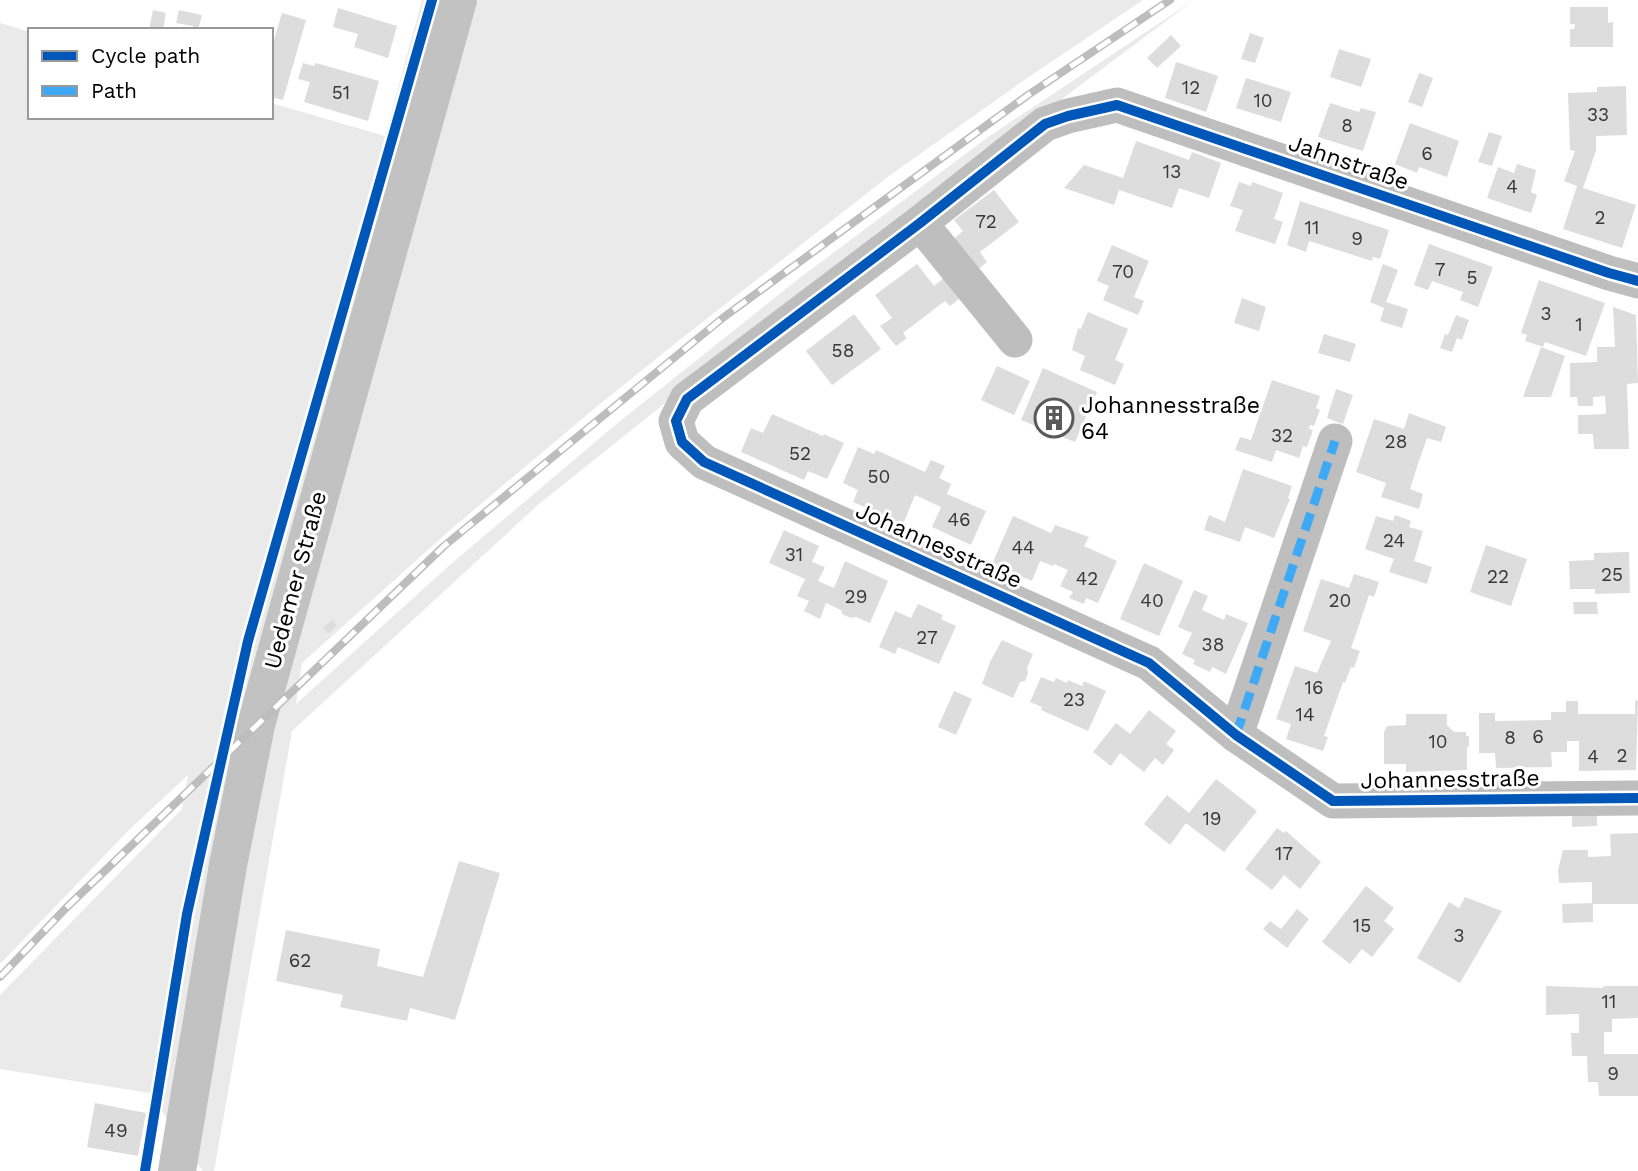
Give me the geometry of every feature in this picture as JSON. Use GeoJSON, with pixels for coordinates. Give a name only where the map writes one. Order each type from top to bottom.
{"type":"FeatureCollection","features":[{"type":"Feature","properties":{"kind":"main road","name":"Uedemer Straße"},"geometry":{"type":"LineString","coordinates":[[177,1171],[226,877],[256,725],[458,0]]}},
{"type":"Feature","properties":{"kind":"street","name":"Jahnstraße"},"geometry":{"type":"LineString","coordinates":[[1045,124],[1117,105],[1609,274],[1638,281]]}},
{"type":"Feature","properties":{"kind":"street","name":"Johannesstraße"},"geometry":{"type":"LineString","coordinates":[[1045,124],[920,223],[687,399],[676,421],[682,442],[704,462],[1149,663],[1236,735],[1333,801],[1638,798]]}},
{"type":"Feature","properties":{"kind":"street"},"geometry":{"type":"LineString","coordinates":[[920,223],[1015,340]]}},
{"type":"Feature","properties":{"kind":"street"},"geometry":{"type":"LineString","coordinates":[[1236,735],[1335,441]]}},
{"type":"Feature","properties":{"kind":"shaded area"},"geometry":{"type":"Polygon","coordinates":[[[422,0],[440,0],[172,1126],[150,1093],[0,1069],[0,995],[182,809],[188,775],[129,830],[0,964],[0,23],[28,31],[28,119],[273,119],[273,104],[385,136],[422,0]]]}},
{"type":"Feature","properties":{"kind":"shaded area"},"geometry":{"type":"Polygon","coordinates":[[[473,0],[1143,0],[889,176],[595,408],[449,531],[302,663],[296,704],[452,563],[619,422],[793,283],[988,137],[1194,0],[799,296],[539,504],[292,731],[214,1171],[203,1171],[192,1156],[260,775],[473,0]]]}},
{"type":"Feature","properties":{"kind":"building"},"geometry":{"type":"Polygon","coordinates":[[[1570,7],[1608,7],[1608,23],[1613,22],[1613,47],[1570,47],[1570,29],[1574,29],[1575,24],[1570,24],[1570,7]]]}},
{"type":"Feature","properties":{"kind":"building"},"geometry":{"type":"Polygon","coordinates":[[[338,8],[397,26],[388,58],[354,47],[358,34],[333,27],[338,8]]]}},
{"type":"Feature","properties":{"kind":"building"},"geometry":{"type":"Polygon","coordinates":[[[153,10],[166,13],[163,28],[149,28],[153,10]]]}},
{"type":"Feature","properties":{"kind":"building"},"geometry":{"type":"Polygon","coordinates":[[[179,10],[202,15],[199,28],[176,23],[179,10]]]}},
{"type":"Feature","properties":{"kind":"building"},"geometry":{"type":"Polygon","coordinates":[[[282,13],[306,20],[283,100],[273,98],[273,43],[282,13]]]}},
{"type":"Feature","properties":{"kind":"building"},"geometry":{"type":"Polygon","coordinates":[[[1250,33],[1264,38],[1255,63],[1241,59],[1250,33]]]}},
{"type":"Feature","properties":{"kind":"building"},"geometry":{"type":"Polygon","coordinates":[[[1171,35],[1181,46],[1157,68],[1147,58],[1171,35]]]}},
{"type":"Feature","properties":{"kind":"building"},"geometry":{"type":"Polygon","coordinates":[[[1339,49],[1371,59],[1361,87],[1330,77],[1339,49]]]}},
{"type":"Feature","properties":{"kind":"building"},"geometry":{"type":"Polygon","coordinates":[[[1176,62],[1218,76],[1206,112],[1165,98],[1176,62]]]}},
{"type":"Feature","properties":{"kind":"building"},"geometry":{"type":"Polygon","coordinates":[[[303,63],[314,66],[316,63],[379,81],[368,121],[304,102],[310,82],[298,79],[303,63]]]}},
{"type":"Feature","properties":{"kind":"building"},"geometry":{"type":"Polygon","coordinates":[[[1419,73],[1433,78],[1422,107],[1408,102],[1419,73]]]}},
{"type":"Feature","properties":{"kind":"building"},"geometry":{"type":"Polygon","coordinates":[[[1246,78],[1291,92],[1281,122],[1236,108],[1246,78]]]}},
{"type":"Feature","properties":{"kind":"building"},"geometry":{"type":"Polygon","coordinates":[[[1626,86],[1627,135],[1596,136],[1596,151],[1583,188],[1636,205],[1622,248],[1563,229],[1577,186],[1564,181],[1575,151],[1570,150],[1568,93],[1597,92],[1597,87],[1626,86]]]}},
{"type":"Feature","properties":{"kind":"building"},"geometry":{"type":"Polygon","coordinates":[[[1330,103],[1359,112],[1361,108],[1376,112],[1363,151],[1318,137],[1330,103]]]}},
{"type":"Feature","properties":{"kind":"building"},"geometry":{"type":"Polygon","coordinates":[[[1410,123],[1459,141],[1447,177],[1419,167],[1417,173],[1395,164],[1410,123]]]}},
{"type":"Feature","properties":{"kind":"building"},"geometry":{"type":"Polygon","coordinates":[[[1489,132],[1502,136],[1492,166],[1478,162],[1489,132]]]}},
{"type":"Feature","properties":{"kind":"building"},"geometry":{"type":"Polygon","coordinates":[[[1136,141],[1189,160],[1192,152],[1221,163],[1209,198],[1179,188],[1172,208],[1119,190],[1114,205],[1064,188],[1084,165],[1123,178],[1136,141]]]}},
{"type":"Feature","properties":{"kind":"building"},"geometry":{"type":"Polygon","coordinates":[[[1517,164],[1536,170],[1531,192],[1537,195],[1531,213],[1487,198],[1498,167],[1514,173],[1517,164]]]}},
{"type":"Feature","properties":{"kind":"building"},"geometry":{"type":"Polygon","coordinates":[[[1239,182],[1251,186],[1252,182],[1283,193],[1274,219],[1283,222],[1275,244],[1235,231],[1243,210],[1230,206],[1239,182]]]}},
{"type":"Feature","properties":{"kind":"building"},"geometry":{"type":"Polygon","coordinates":[[[994,190],[1019,222],[980,252],[987,262],[975,272],[951,241],[963,231],[954,220],[994,190]]]}},
{"type":"Feature","properties":{"kind":"building"},"geometry":{"type":"Polygon","coordinates":[[[1300,201],[1389,230],[1380,259],[1373,257],[1372,261],[1309,241],[1306,252],[1287,245],[1300,201]]]}},
{"type":"Feature","properties":{"kind":"building"},"geometry":{"type":"Polygon","coordinates":[[[1429,244],[1493,267],[1478,307],[1460,300],[1463,292],[1432,281],[1428,290],[1414,285],[1429,244]]]}},
{"type":"Feature","properties":{"kind":"building"},"geometry":{"type":"Polygon","coordinates":[[[1112,245],[1149,261],[1134,297],[1144,301],[1138,315],[1103,300],[1109,286],[1097,281],[1112,245]]]}},
{"type":"Feature","properties":{"kind":"building"},"geometry":{"type":"Polygon","coordinates":[[[917,264],[934,286],[947,275],[963,296],[950,306],[945,301],[903,333],[907,338],[896,346],[880,326],[892,318],[875,295],[917,264]]]}},
{"type":"Feature","properties":{"kind":"building"},"geometry":{"type":"Polygon","coordinates":[[[1383,264],[1398,270],[1386,302],[1408,309],[1402,328],[1380,321],[1384,308],[1370,302],[1383,264]]]}},
{"type":"Feature","properties":{"kind":"building"},"geometry":{"type":"Polygon","coordinates":[[[1539,280],[1605,303],[1586,356],[1545,342],[1543,347],[1525,341],[1527,335],[1521,333],[1539,280]]]}},
{"type":"Feature","properties":{"kind":"building"},"geometry":{"type":"Polygon","coordinates":[[[1242,298],[1266,307],[1259,331],[1234,323],[1242,298]]]}},
{"type":"Feature","properties":{"kind":"building"},"geometry":{"type":"Polygon","coordinates":[[[1613,307],[1636,315],[1638,383],[1627,384],[1629,449],[1594,449],[1593,434],[1578,434],[1578,415],[1606,414],[1605,396],[1593,397],[1593,406],[1578,406],[1577,397],[1570,397],[1570,363],[1597,362],[1597,347],[1615,347],[1613,307]]]}},
{"type":"Feature","properties":{"kind":"building"},"geometry":{"type":"Polygon","coordinates":[[[1088,312],[1128,329],[1115,360],[1124,364],[1115,385],[1080,370],[1085,356],[1072,350],[1078,328],[1081,329],[1088,312]]]}},
{"type":"Feature","properties":{"kind":"building"},"geometry":{"type":"Polygon","coordinates":[[[854,314],[881,349],[832,385],[806,351],[854,314]]]}},
{"type":"Feature","properties":{"kind":"building"},"geometry":{"type":"Polygon","coordinates":[[[1456,315],[1469,320],[1462,340],[1457,338],[1452,352],[1440,348],[1456,315]]]}},
{"type":"Feature","properties":{"kind":"building"},"geometry":{"type":"Polygon","coordinates":[[[1324,334],[1356,344],[1350,362],[1318,353],[1324,334]]]}},
{"type":"Feature","properties":{"kind":"building"},"geometry":{"type":"Polygon","coordinates":[[[1541,347],[1565,356],[1551,397],[1523,397],[1541,347]]]}},
{"type":"Feature","properties":{"kind":"building"},"geometry":{"type":"Polygon","coordinates":[[[997,366],[1030,381],[1014,415],[981,400],[997,366]]]}},
{"type":"Feature","properties":{"kind":"building"},"geometry":{"type":"Polygon","coordinates":[[[1043,368],[1097,392],[1075,442],[1021,420],[1043,368]]]}},
{"type":"Feature","properties":{"kind":"building"},"geometry":{"type":"Polygon","coordinates":[[[1272,380],[1320,396],[1316,408],[1320,410],[1314,426],[1310,425],[1309,429],[1313,430],[1307,447],[1303,446],[1299,458],[1276,450],[1272,462],[1235,450],[1240,437],[1251,440],[1272,380]]]}},
{"type":"Feature","properties":{"kind":"building"},"geometry":{"type":"Polygon","coordinates":[[[1336,389],[1353,395],[1343,424],[1327,418],[1336,389]]]}},
{"type":"Feature","properties":{"kind":"building"},"geometry":{"type":"Polygon","coordinates":[[[1409,413],[1446,427],[1441,442],[1427,438],[1418,464],[1410,489],[1423,494],[1419,509],[1381,497],[1386,483],[1356,472],[1374,419],[1404,429],[1409,413]]]}},
{"type":"Feature","properties":{"kind":"building"},"geometry":{"type":"Polygon","coordinates":[[[772,414],[844,443],[827,479],[808,471],[804,480],[741,452],[751,428],[763,433],[772,414]]]}},
{"type":"Feature","properties":{"kind":"building"},"geometry":{"type":"Polygon","coordinates":[[[858,447],[874,454],[876,450],[925,472],[931,460],[945,466],[939,478],[951,484],[947,494],[986,511],[971,545],[932,527],[941,507],[915,495],[903,524],[853,502],[858,490],[843,483],[858,447]]]}},
{"type":"Feature","properties":{"kind":"building"},"geometry":{"type":"Polygon","coordinates":[[[1243,469],[1292,486],[1288,498],[1290,499],[1274,538],[1245,527],[1240,542],[1204,530],[1209,515],[1225,522],[1243,469]]]}},
{"type":"Feature","properties":{"kind":"building"},"geometry":{"type":"Polygon","coordinates":[[[1395,515],[1411,521],[1409,527],[1423,531],[1414,561],[1432,567],[1427,584],[1389,572],[1394,559],[1365,549],[1376,516],[1393,521],[1395,515]]]}},
{"type":"Feature","properties":{"kind":"building"},"geometry":{"type":"Polygon","coordinates":[[[1013,516],[1051,533],[1055,525],[1089,537],[1084,546],[1117,561],[1098,603],[1086,598],[1084,604],[1069,598],[1073,592],[1060,586],[1068,570],[1054,564],[1053,566],[1040,561],[1032,581],[992,564],[1013,516]]]}},
{"type":"Feature","properties":{"kind":"building"},"geometry":{"type":"Polygon","coordinates":[[[784,530],[819,546],[812,562],[825,567],[818,581],[834,588],[845,561],[888,581],[870,623],[842,614],[841,610],[826,603],[820,619],[804,611],[809,601],[797,596],[805,579],[769,563],[784,530]]]}},
{"type":"Feature","properties":{"kind":"building"},"geometry":{"type":"Polygon","coordinates":[[[1486,545],[1527,559],[1511,606],[1470,592],[1486,545]]]}},
{"type":"Feature","properties":{"kind":"building"},"geometry":{"type":"Polygon","coordinates":[[[1629,552],[1630,593],[1595,594],[1595,589],[1570,589],[1569,561],[1594,560],[1594,553],[1629,552]]]}},
{"type":"Feature","properties":{"kind":"building"},"geometry":{"type":"Polygon","coordinates":[[[1144,563],[1183,581],[1159,636],[1120,619],[1144,563]]]}},
{"type":"Feature","properties":{"kind":"building"},"geometry":{"type":"Polygon","coordinates":[[[1354,574],[1379,582],[1374,597],[1369,595],[1351,648],[1360,651],[1354,668],[1351,667],[1345,683],[1343,682],[1324,736],[1328,737],[1323,751],[1286,739],[1291,724],[1276,719],[1295,666],[1317,673],[1331,641],[1303,631],[1321,579],[1349,588],[1354,574]]]}},
{"type":"Feature","properties":{"kind":"building"},"geometry":{"type":"Polygon","coordinates":[[[1194,590],[1208,596],[1202,610],[1224,620],[1226,614],[1248,623],[1226,674],[1212,667],[1210,672],[1193,664],[1195,660],[1182,654],[1192,633],[1178,627],[1194,590]]]}},
{"type":"Feature","properties":{"kind":"building"},"geometry":{"type":"Polygon","coordinates":[[[1573,602],[1597,602],[1598,614],[1574,614],[1573,602]]]}},
{"type":"Feature","properties":{"kind":"building"},"geometry":{"type":"Polygon","coordinates":[[[918,604],[943,615],[941,619],[956,626],[939,664],[898,647],[895,654],[879,647],[895,611],[911,618],[918,604]]]}},
{"type":"Feature","properties":{"kind":"building"},"geometry":{"type":"Polygon","coordinates":[[[332,620],[337,626],[328,634],[323,628],[332,620]]]}},
{"type":"Feature","properties":{"kind":"building"},"geometry":{"type":"Polygon","coordinates":[[[1002,640],[1033,654],[1025,681],[1020,682],[1013,698],[982,684],[1002,640]]]}},
{"type":"Feature","properties":{"kind":"building"},"geometry":{"type":"Polygon","coordinates":[[[1041,677],[1054,682],[1056,678],[1067,683],[1068,680],[1082,686],[1084,681],[1106,691],[1088,731],[1041,710],[1042,707],[1030,702],[1041,677]]]}},
{"type":"Feature","properties":{"kind":"building"},"geometry":{"type":"Polygon","coordinates":[[[954,691],[972,699],[956,735],[938,727],[954,691]]]}},
{"type":"Feature","properties":{"kind":"building"},"geometry":{"type":"Polygon","coordinates":[[[1635,700],[1638,701],[1636,770],[1579,771],[1579,741],[1567,741],[1567,752],[1551,752],[1552,767],[1496,768],[1495,753],[1479,753],[1479,713],[1495,713],[1495,721],[1551,720],[1551,712],[1566,712],[1566,701],[1578,701],[1578,714],[1635,714],[1635,700]]]}},
{"type":"Feature","properties":{"kind":"building"},"geometry":{"type":"Polygon","coordinates":[[[1149,710],[1176,731],[1166,744],[1174,750],[1163,765],[1155,758],[1144,772],[1120,753],[1111,766],[1093,752],[1116,723],[1130,734],[1149,710]]]}},
{"type":"Feature","properties":{"kind":"building"},"geometry":{"type":"Polygon","coordinates":[[[1406,714],[1447,714],[1447,725],[1454,732],[1466,732],[1466,736],[1469,736],[1467,770],[1406,772],[1406,764],[1384,764],[1384,732],[1387,726],[1406,725],[1406,714]]]}},
{"type":"Feature","properties":{"kind":"building"},"geometry":{"type":"Polygon","coordinates":[[[1216,779],[1257,811],[1224,852],[1186,823],[1170,845],[1144,824],[1167,795],[1189,813],[1216,779]]]}},
{"type":"Feature","properties":{"kind":"building"},"geometry":{"type":"Polygon","coordinates":[[[1572,814],[1597,814],[1597,826],[1572,827],[1572,814]]]}},
{"type":"Feature","properties":{"kind":"building"},"geometry":{"type":"Polygon","coordinates":[[[1277,828],[1284,833],[1286,831],[1321,862],[1300,889],[1284,875],[1272,890],[1245,869],[1277,828]]]}},
{"type":"Feature","properties":{"kind":"building"},"geometry":{"type":"Polygon","coordinates":[[[1638,833],[1638,904],[1593,904],[1593,922],[1563,923],[1562,904],[1592,903],[1592,882],[1559,883],[1558,870],[1563,850],[1588,850],[1588,857],[1611,856],[1610,834],[1638,833]]]}},
{"type":"Feature","properties":{"kind":"building"},"geometry":{"type":"Polygon","coordinates":[[[459,861],[500,873],[455,1020],[410,1008],[407,1021],[340,1007],[343,995],[276,981],[286,930],[380,949],[377,966],[423,977],[459,861]]]}},
{"type":"Feature","properties":{"kind":"building"},"geometry":{"type":"Polygon","coordinates":[[[1366,886],[1394,908],[1384,921],[1394,929],[1372,957],[1362,949],[1350,964],[1322,942],[1366,886]]]}},
{"type":"Feature","properties":{"kind":"building"},"geometry":{"type":"Polygon","coordinates":[[[1465,897],[1502,911],[1460,983],[1417,958],[1449,902],[1459,908],[1465,897]]]}},
{"type":"Feature","properties":{"kind":"building"},"geometry":{"type":"Polygon","coordinates":[[[1297,909],[1309,919],[1287,948],[1263,929],[1270,921],[1281,929],[1297,909]]]}},
{"type":"Feature","properties":{"kind":"building"},"geometry":{"type":"Polygon","coordinates":[[[1546,986],[1638,986],[1638,1018],[1612,1019],[1612,1032],[1604,1032],[1604,1054],[1638,1054],[1638,1096],[1599,1096],[1598,1082],[1588,1082],[1587,1056],[1572,1056],[1571,1033],[1579,1033],[1579,1014],[1546,1015],[1546,986]]]}},
{"type":"Feature","properties":{"kind":"building"},"geometry":{"type":"Polygon","coordinates":[[[95,1103],[146,1113],[138,1156],[87,1147],[95,1103]]]}},
{"type":"Feature","properties":{"kind":"railway"},"geometry":{"type":"LineString","coordinates":[[0,977],[66,908],[444,546],[724,317],[1028,95],[1170,0]]}},
{"type":"Feature","properties":{"kind":"marked path"},"geometry":{"type":"LineString","coordinates":[[1236,735],[1335,441]]}},
{"type":"Feature","properties":{"kind":"cycle path"},"geometry":{"type":"LineString","coordinates":[[145,1171],[187,914],[248,641],[432,0]]}},
{"type":"Feature","properties":{"kind":"cycle path"},"geometry":{"type":"LineString","coordinates":[[1638,281],[1117,105],[1045,124],[920,223],[687,399],[676,421],[682,442],[704,462],[1149,663],[1236,735],[1333,801],[1638,798]]}},
{"type":"Feature","properties":{"kind":"place","name":"Johannesstraße 64"},"geometry":{"type":"Point","coordinates":[1054,418]}}]}
